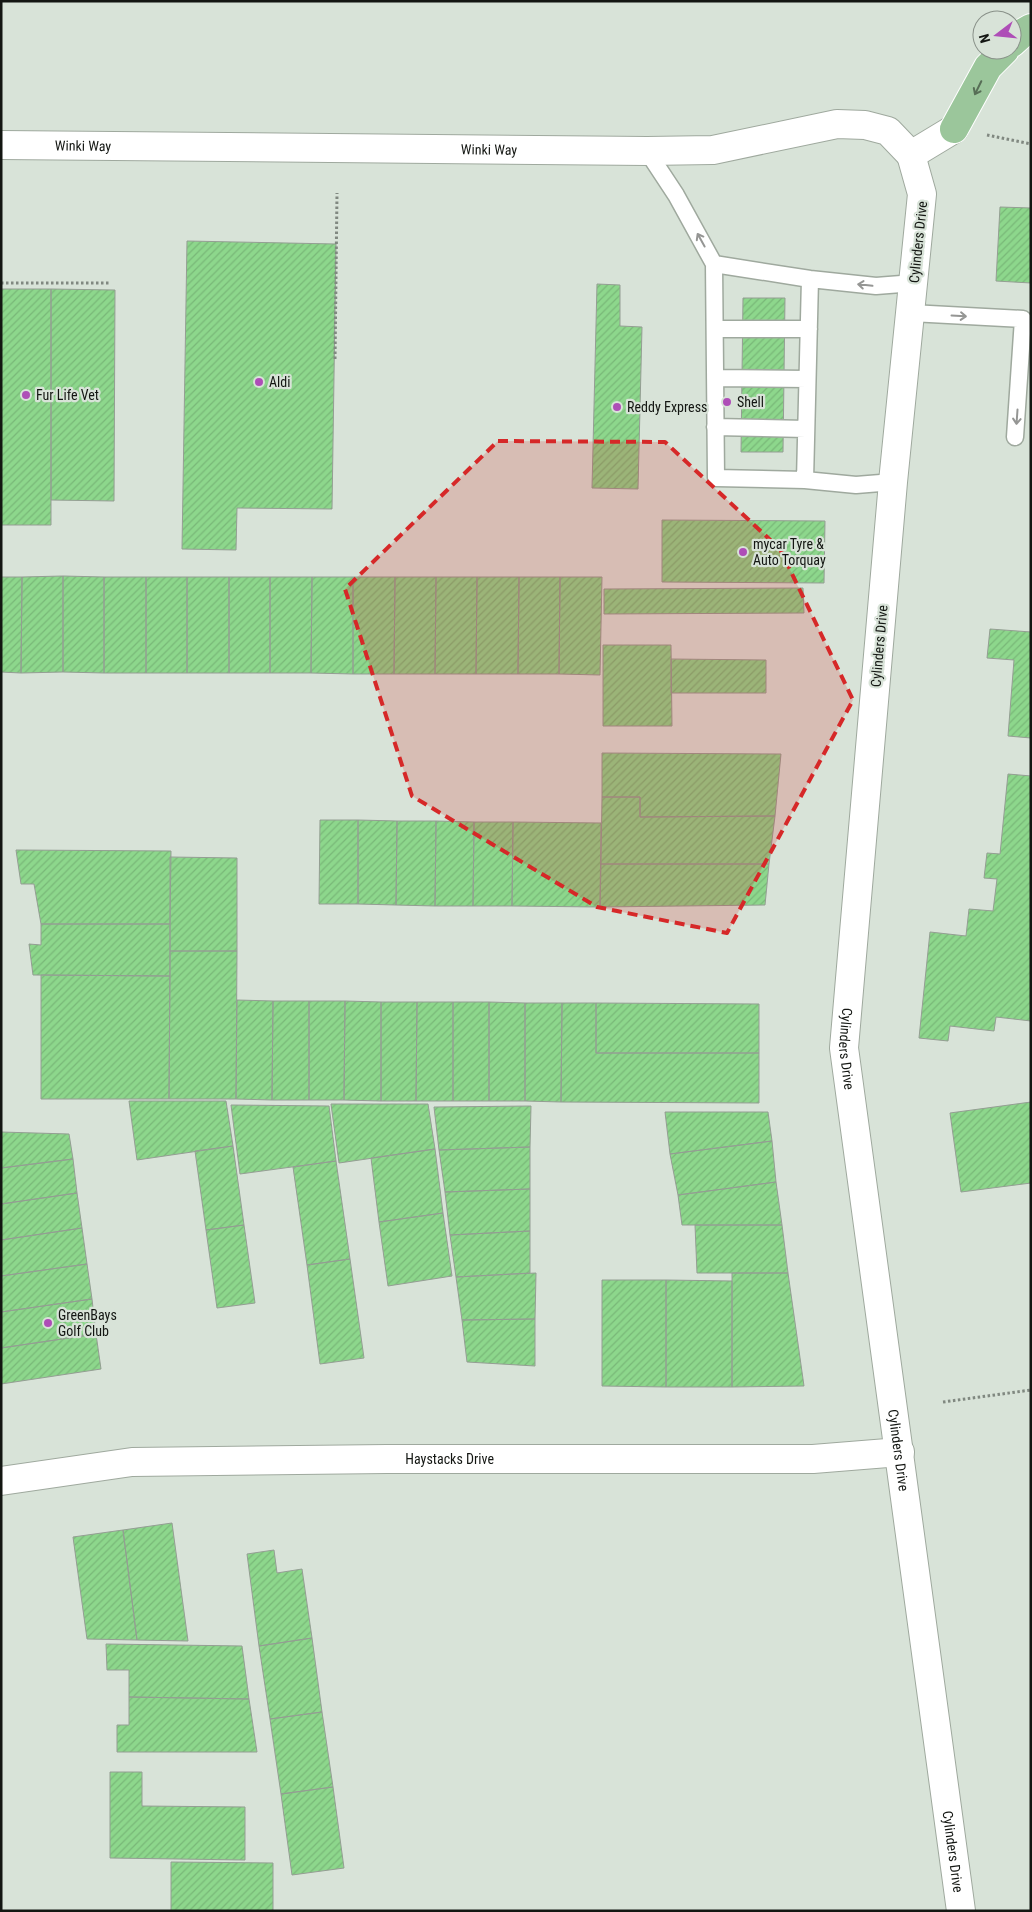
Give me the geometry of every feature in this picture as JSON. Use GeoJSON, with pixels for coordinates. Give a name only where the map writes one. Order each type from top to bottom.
{"type":"FeatureCollection","features":[{"type":"Feature","properties":{"kind":"main road"},"geometry":{"type":"LineString","coordinates":[[954,129],[988,67],[995,60]]}},
{"type":"Feature","properties":{"kind":"street","name":"Winki Way"},"geometry":{"type":"LineString","coordinates":[[1,145],[713,150],[837,124],[865,125],[888,131],[911,155]]}},
{"type":"Feature","properties":{"kind":"street"},"geometry":{"type":"LineString","coordinates":[[911,155],[954,129]]}},
{"type":"Feature","properties":{"kind":"street","name":"Cylinders Drive"},"geometry":{"type":"LineString","coordinates":[[911,155],[922,194],[893,482],[844,1048],[961,1911]]}},
{"type":"Feature","properties":{"kind":"street","name":"Haystacks Drive"},"geometry":{"type":"LineString","coordinates":[[1,1481],[132,1462],[387,1459],[813,1459],[900,1452]]}},
{"type":"Feature","properties":{"kind":"lane"},"geometry":{"type":"LineString","coordinates":[[647,151],[676,195],[714,264],[716,478],[805,480],[856,485],[893,482]]}},
{"type":"Feature","properties":{"kind":"lane"},"geometry":{"type":"LineString","coordinates":[[714,264],[810,279],[876,286],[914,283]]}},
{"type":"Feature","properties":{"kind":"lane"},"geometry":{"type":"LineString","coordinates":[[805,480],[810,279]]}},
{"type":"Feature","properties":{"kind":"lane"},"geometry":{"type":"LineString","coordinates":[[911,313],[1023,319],[1015,437]]}},
{"type":"Feature","properties":{"kind":"lane"},"geometry":{"type":"LineString","coordinates":[[715,329],[809,329]]}},
{"type":"Feature","properties":{"kind":"lane"},"geometry":{"type":"LineString","coordinates":[[715,378],[808,379]]}},
{"type":"Feature","properties":{"kind":"lane"},"geometry":{"type":"LineString","coordinates":[[715,427],[806,429]]}},
{"type":"Feature","properties":{"kind":"path"},"geometry":{"type":"LineString","coordinates":[[954,129],[1031,144]]}},
{"type":"Feature","properties":{"kind":"path"},"geometry":{"type":"LineString","coordinates":[[335,358],[337,193]]}},
{"type":"Feature","properties":{"kind":"path"},"geometry":{"type":"LineString","coordinates":[[1,283],[111,283]]}},
{"type":"Feature","properties":{"kind":"path"},"geometry":{"type":"LineString","coordinates":[[942,1402],[1031,1390]]}},
{"type":"Feature","properties":{"kind":"highlighted area"},"geometry":{"type":"Polygon","coordinates":[[[498,441],[665,442],[780,549],[853,700],[727,933],[597,907],[412,796],[345,589],[498,441]]]}},
{"type":"Feature","properties":{"kind":"building"},"geometry":{"type":"Polygon","coordinates":[[[1000,207],[1031,208],[1031,283],[996,281],[1000,207]]]}},
{"type":"Feature","properties":{"kind":"building","name":"Aldi"},"geometry":{"type":"Polygon","coordinates":[[[187,241],[336,244],[332,509],[237,508],[236,550],[182,549],[187,241]]]}},
{"type":"Feature","properties":{"kind":"building","name":"Reddy Express"},"geometry":{"type":"Polygon","coordinates":[[[597,284],[620,285],[620,326],[642,327],[638,489],[592,488],[597,284]]]}},
{"type":"Feature","properties":{"kind":"building","name":"Fur Life Vet"},"geometry":{"type":"Polygon","coordinates":[[[1,289],[51,289],[51,525],[1,525],[1,289]]]}},
{"type":"Feature","properties":{"kind":"building"},"geometry":{"type":"Polygon","coordinates":[[[51,289],[115,290],[114,501],[51,500],[51,289]]]}},
{"type":"Feature","properties":{"kind":"building"},"geometry":{"type":"Polygon","coordinates":[[[743,298],[785,298],[783,452],[741,452],[743,298]]]}},
{"type":"Feature","properties":{"kind":"building","name":"mycar Tyre & Auto Torquay"},"geometry":{"type":"Polygon","coordinates":[[[662,520],[825,521],[824,583],[662,582],[662,520]]]}},
{"type":"Feature","properties":{"kind":"building"},"geometry":{"type":"Polygon","coordinates":[[[63,576],[104,577],[104,673],[63,672],[63,576]]]}},
{"type":"Feature","properties":{"kind":"building"},"geometry":{"type":"Polygon","coordinates":[[[63,576],[63,672],[21,673],[22,577],[63,576]]]}},
{"type":"Feature","properties":{"kind":"building"},"geometry":{"type":"Polygon","coordinates":[[[1,577],[22,577],[21,673],[1,672],[1,577]]]}},
{"type":"Feature","properties":{"kind":"building"},"geometry":{"type":"Polygon","coordinates":[[[104,577],[146,577],[146,673],[104,673],[104,577]]]}},
{"type":"Feature","properties":{"kind":"building"},"geometry":{"type":"Polygon","coordinates":[[[146,577],[187,577],[187,673],[146,673],[146,577]]]}},
{"type":"Feature","properties":{"kind":"building"},"geometry":{"type":"Polygon","coordinates":[[[187,577],[229,577],[229,673],[187,673],[187,577]]]}},
{"type":"Feature","properties":{"kind":"building"},"geometry":{"type":"Polygon","coordinates":[[[229,577],[270,577],[270,673],[229,673],[229,577]]]}},
{"type":"Feature","properties":{"kind":"building"},"geometry":{"type":"Polygon","coordinates":[[[270,577],[312,577],[311,673],[270,673],[270,577]]]}},
{"type":"Feature","properties":{"kind":"building"},"geometry":{"type":"Polygon","coordinates":[[[312,577],[353,577],[353,674],[311,673],[312,577]]]}},
{"type":"Feature","properties":{"kind":"building"},"geometry":{"type":"Polygon","coordinates":[[[353,577],[395,577],[394,674],[353,674],[353,577]]]}},
{"type":"Feature","properties":{"kind":"building"},"geometry":{"type":"Polygon","coordinates":[[[395,577],[436,577],[435,674],[394,674],[395,577]]]}},
{"type":"Feature","properties":{"kind":"building"},"geometry":{"type":"Polygon","coordinates":[[[436,577],[477,577],[476,674],[435,674],[436,577]]]}},
{"type":"Feature","properties":{"kind":"building"},"geometry":{"type":"Polygon","coordinates":[[[477,577],[519,577],[518,674],[476,674],[477,577]]]}},
{"type":"Feature","properties":{"kind":"building"},"geometry":{"type":"Polygon","coordinates":[[[519,577],[560,577],[559,674],[518,674],[519,577]]]}},
{"type":"Feature","properties":{"kind":"building"},"geometry":{"type":"Polygon","coordinates":[[[560,577],[602,577],[600,675],[559,674],[560,577]]]}},
{"type":"Feature","properties":{"kind":"building"},"geometry":{"type":"Polygon","coordinates":[[[803,588],[804,613],[604,614],[604,589],[803,588]]]}},
{"type":"Feature","properties":{"kind":"building"},"geometry":{"type":"Polygon","coordinates":[[[990,629],[1031,632],[1031,738],[1008,736],[1014,660],[987,658],[990,629]]]}},
{"type":"Feature","properties":{"kind":"building"},"geometry":{"type":"Polygon","coordinates":[[[603,645],[671,645],[672,726],[603,726],[603,645]]]}},
{"type":"Feature","properties":{"kind":"building"},"geometry":{"type":"Polygon","coordinates":[[[671,659],[766,660],[766,693],[671,693],[671,659]]]}},
{"type":"Feature","properties":{"kind":"building"},"geometry":{"type":"Polygon","coordinates":[[[602,753],[781,754],[775,816],[640,817],[640,797],[602,797],[602,753]]]}},
{"type":"Feature","properties":{"kind":"building"},"geometry":{"type":"Polygon","coordinates":[[[1008,774],[1031,776],[1031,1021],[996,1017],[994,1031],[950,1026],[948,1041],[919,1038],[930,932],[966,936],[969,909],[993,911],[997,879],[984,878],[987,853],[1000,854],[1008,774]]]}},
{"type":"Feature","properties":{"kind":"building"},"geometry":{"type":"Polygon","coordinates":[[[602,797],[640,797],[640,817],[775,816],[769,864],[601,864],[602,797]]]}},
{"type":"Feature","properties":{"kind":"building"},"geometry":{"type":"Polygon","coordinates":[[[320,820],[358,820],[358,904],[319,904],[320,820]]]}},
{"type":"Feature","properties":{"kind":"building"},"geometry":{"type":"Polygon","coordinates":[[[358,820],[397,821],[396,905],[358,904],[358,820]]]}},
{"type":"Feature","properties":{"kind":"building"},"geometry":{"type":"Polygon","coordinates":[[[397,821],[436,821],[435,906],[396,905],[397,821]]]}},
{"type":"Feature","properties":{"kind":"building"},"geometry":{"type":"Polygon","coordinates":[[[436,821],[474,822],[473,906],[435,906],[436,821]]]}},
{"type":"Feature","properties":{"kind":"building"},"geometry":{"type":"Polygon","coordinates":[[[474,822],[513,822],[512,906],[473,906],[474,822]]]}},
{"type":"Feature","properties":{"kind":"building"},"geometry":{"type":"Polygon","coordinates":[[[513,822],[601,823],[600,907],[512,906],[513,822]]]}},
{"type":"Feature","properties":{"kind":"building"},"geometry":{"type":"Polygon","coordinates":[[[16,850],[171,851],[170,924],[41,924],[34,884],[21,884],[16,850]]]}},
{"type":"Feature","properties":{"kind":"building"},"geometry":{"type":"Polygon","coordinates":[[[170,857],[237,858],[237,951],[170,951],[170,857]]]}},
{"type":"Feature","properties":{"kind":"building"},"geometry":{"type":"Polygon","coordinates":[[[601,864],[769,864],[765,905],[600,907],[601,864]]]}},
{"type":"Feature","properties":{"kind":"building"},"geometry":{"type":"Polygon","coordinates":[[[41,924],[170,924],[170,976],[33,975],[29,944],[41,945],[41,924]]]}},
{"type":"Feature","properties":{"kind":"building"},"geometry":{"type":"Polygon","coordinates":[[[170,951],[237,951],[236,1099],[169,1099],[170,951]]]}},
{"type":"Feature","properties":{"kind":"building"},"geometry":{"type":"Polygon","coordinates":[[[41,975],[170,976],[169,1099],[41,1099],[41,975]]]}},
{"type":"Feature","properties":{"kind":"building"},"geometry":{"type":"Polygon","coordinates":[[[237,1000],[273,1001],[272,1100],[236,1099],[237,1000]]]}},
{"type":"Feature","properties":{"kind":"building"},"geometry":{"type":"Polygon","coordinates":[[[273,1001],[309,1001],[309,1100],[272,1100],[273,1001]]]}},
{"type":"Feature","properties":{"kind":"building"},"geometry":{"type":"Polygon","coordinates":[[[309,1001],[345,1001],[344,1100],[309,1100],[309,1001]]]}},
{"type":"Feature","properties":{"kind":"building"},"geometry":{"type":"Polygon","coordinates":[[[345,1001],[381,1002],[381,1101],[344,1100],[345,1001]]]}},
{"type":"Feature","properties":{"kind":"building"},"geometry":{"type":"Polygon","coordinates":[[[381,1002],[417,1002],[416,1101],[381,1101],[381,1002]]]}},
{"type":"Feature","properties":{"kind":"building"},"geometry":{"type":"Polygon","coordinates":[[[417,1002],[453,1002],[453,1101],[416,1101],[417,1002]]]}},
{"type":"Feature","properties":{"kind":"building"},"geometry":{"type":"Polygon","coordinates":[[[453,1002],[489,1002],[489,1101],[453,1101],[453,1002]]]}},
{"type":"Feature","properties":{"kind":"building"},"geometry":{"type":"Polygon","coordinates":[[[489,1002],[525,1003],[525,1101],[489,1101],[489,1002]]]}},
{"type":"Feature","properties":{"kind":"building"},"geometry":{"type":"Polygon","coordinates":[[[525,1003],[562,1003],[561,1102],[525,1101],[525,1003]]]}},
{"type":"Feature","properties":{"kind":"building"},"geometry":{"type":"Polygon","coordinates":[[[562,1003],[596,1003],[596,1053],[759,1053],[759,1103],[561,1102],[562,1003]]]}},
{"type":"Feature","properties":{"kind":"building"},"geometry":{"type":"Polygon","coordinates":[[[596,1003],[759,1004],[759,1053],[596,1053],[596,1003]]]}},
{"type":"Feature","properties":{"kind":"building"},"geometry":{"type":"Polygon","coordinates":[[[129,1101],[226,1101],[233,1146],[137,1160],[129,1101]]]}},
{"type":"Feature","properties":{"kind":"building"},"geometry":{"type":"Polygon","coordinates":[[[1031,1102],[1031,1183],[961,1192],[950,1113],[1031,1102]]]}},
{"type":"Feature","properties":{"kind":"building"},"geometry":{"type":"Polygon","coordinates":[[[331,1104],[428,1104],[435,1149],[339,1163],[331,1104]]]}},
{"type":"Feature","properties":{"kind":"building"},"geometry":{"type":"Polygon","coordinates":[[[231,1105],[329,1106],[336,1161],[240,1174],[231,1105]]]}},
{"type":"Feature","properties":{"kind":"building"},"geometry":{"type":"Polygon","coordinates":[[[531,1106],[530,1147],[439,1150],[434,1107],[531,1106]]]}},
{"type":"Feature","properties":{"kind":"building"},"geometry":{"type":"Polygon","coordinates":[[[665,1112],[768,1112],[772,1141],[670,1154],[665,1112]]]}},
{"type":"Feature","properties":{"kind":"building"},"geometry":{"type":"Polygon","coordinates":[[[1,1132],[69,1134],[73,1159],[1,1168],[1,1132]]]}},
{"type":"Feature","properties":{"kind":"building"},"geometry":{"type":"Polygon","coordinates":[[[772,1141],[776,1182],[678,1195],[670,1154],[772,1141]]]}},
{"type":"Feature","properties":{"kind":"building"},"geometry":{"type":"Polygon","coordinates":[[[233,1146],[244,1225],[206,1230],[195,1151],[233,1146]]]}},
{"type":"Feature","properties":{"kind":"building"},"geometry":{"type":"Polygon","coordinates":[[[530,1147],[530,1189],[445,1192],[439,1150],[530,1147]]]}},
{"type":"Feature","properties":{"kind":"building"},"geometry":{"type":"Polygon","coordinates":[[[435,1149],[443,1213],[379,1222],[371,1158],[435,1149]]]}},
{"type":"Feature","properties":{"kind":"building"},"geometry":{"type":"Polygon","coordinates":[[[73,1159],[77,1193],[1,1204],[1,1168],[73,1159]]]}},
{"type":"Feature","properties":{"kind":"building"},"geometry":{"type":"Polygon","coordinates":[[[336,1161],[350,1259],[307,1265],[293,1167],[336,1161]]]}},
{"type":"Feature","properties":{"kind":"building"},"geometry":{"type":"Polygon","coordinates":[[[776,1182],[782,1225],[682,1225],[678,1195],[776,1182]]]}},
{"type":"Feature","properties":{"kind":"building"},"geometry":{"type":"Polygon","coordinates":[[[530,1189],[530,1231],[450,1235],[445,1192],[530,1189]]]}},
{"type":"Feature","properties":{"kind":"building"},"geometry":{"type":"Polygon","coordinates":[[[77,1193],[82,1228],[1,1240],[1,1204],[77,1193]]]}},
{"type":"Feature","properties":{"kind":"building"},"geometry":{"type":"Polygon","coordinates":[[[443,1213],[452,1276],[388,1286],[379,1222],[443,1213]]]}},
{"type":"Feature","properties":{"kind":"building"},"geometry":{"type":"Polygon","coordinates":[[[244,1225],[255,1303],[217,1308],[206,1230],[244,1225]]]}},
{"type":"Feature","properties":{"kind":"building"},"geometry":{"type":"Polygon","coordinates":[[[695,1225],[782,1225],[788,1273],[697,1273],[695,1225]]]}},
{"type":"Feature","properties":{"kind":"building"},"geometry":{"type":"Polygon","coordinates":[[[82,1228],[87,1264],[1,1276],[1,1240],[82,1228]]]}},
{"type":"Feature","properties":{"kind":"building"},"geometry":{"type":"Polygon","coordinates":[[[530,1231],[530,1273],[456,1277],[450,1235],[530,1231]]]}},
{"type":"Feature","properties":{"kind":"building"},"geometry":{"type":"Polygon","coordinates":[[[350,1259],[364,1358],[320,1364],[307,1265],[350,1259]]]}},
{"type":"Feature","properties":{"kind":"building"},"geometry":{"type":"Polygon","coordinates":[[[87,1264],[92,1299],[1,1312],[1,1276],[87,1264]]]}},
{"type":"Feature","properties":{"kind":"building"},"geometry":{"type":"Polygon","coordinates":[[[536,1273],[535,1319],[462,1320],[456,1277],[536,1273]]]}},
{"type":"Feature","properties":{"kind":"building"},"geometry":{"type":"Polygon","coordinates":[[[732,1273],[788,1273],[804,1386],[732,1387],[732,1273]]]}},
{"type":"Feature","properties":{"kind":"building"},"geometry":{"type":"Polygon","coordinates":[[[602,1280],[666,1280],[666,1387],[602,1386],[602,1280]]]}},
{"type":"Feature","properties":{"kind":"building"},"geometry":{"type":"Polygon","coordinates":[[[666,1280],[732,1281],[732,1387],[666,1387],[666,1280]]]}},
{"type":"Feature","properties":{"kind":"building","name":"GreenBays Golf Club"},"geometry":{"type":"Polygon","coordinates":[[[92,1299],[96,1334],[1,1348],[1,1312],[92,1299]]]}},
{"type":"Feature","properties":{"kind":"building"},"geometry":{"type":"Polygon","coordinates":[[[535,1319],[535,1366],[467,1362],[462,1320],[535,1319]]]}},
{"type":"Feature","properties":{"kind":"building"},"geometry":{"type":"Polygon","coordinates":[[[96,1334],[101,1369],[1,1384],[1,1348],[96,1334]]]}},
{"type":"Feature","properties":{"kind":"building"},"geometry":{"type":"Polygon","coordinates":[[[172,1523],[188,1641],[137,1640],[123,1530],[172,1523]]]}},
{"type":"Feature","properties":{"kind":"building"},"geometry":{"type":"Polygon","coordinates":[[[123,1530],[137,1640],[87,1639],[73,1537],[123,1530]]]}},
{"type":"Feature","properties":{"kind":"building"},"geometry":{"type":"Polygon","coordinates":[[[274,1550],[277,1573],[302,1569],[312,1638],[259,1646],[247,1554],[274,1550]]]}},
{"type":"Feature","properties":{"kind":"building"},"geometry":{"type":"Polygon","coordinates":[[[312,1638],[322,1712],[270,1719],[259,1646],[312,1638]]]}},
{"type":"Feature","properties":{"kind":"building"},"geometry":{"type":"Polygon","coordinates":[[[106,1644],[242,1646],[249,1699],[129,1697],[129,1670],[107,1670],[106,1644]]]}},
{"type":"Feature","properties":{"kind":"building"},"geometry":{"type":"Polygon","coordinates":[[[129,1697],[249,1699],[257,1752],[117,1752],[117,1725],[129,1725],[129,1697]]]}},
{"type":"Feature","properties":{"kind":"building"},"geometry":{"type":"Polygon","coordinates":[[[322,1712],[333,1787],[281,1794],[270,1719],[322,1712]]]}},
{"type":"Feature","properties":{"kind":"building"},"geometry":{"type":"Polygon","coordinates":[[[110,1772],[142,1772],[142,1806],[245,1807],[245,1860],[110,1858],[110,1772]]]}},
{"type":"Feature","properties":{"kind":"building"},"geometry":{"type":"Polygon","coordinates":[[[333,1787],[344,1868],[292,1875],[281,1794],[333,1787]]]}},
{"type":"Feature","properties":{"kind":"building"},"geometry":{"type":"Polygon","coordinates":[[[171,1862],[273,1863],[273,1911],[171,1911],[171,1862]]]}},
{"type":"Feature","properties":{"kind":"place","name":"Aldi"},"geometry":{"type":"Point","coordinates":[259,382]}},
{"type":"Feature","properties":{"kind":"place","name":"Fur Life Vet"},"geometry":{"type":"Point","coordinates":[26,395]}},
{"type":"Feature","properties":{"kind":"place","name":"Shell"},"geometry":{"type":"Point","coordinates":[727,402]}},
{"type":"Feature","properties":{"kind":"place","name":"Reddy Express"},"geometry":{"type":"Point","coordinates":[617,407]}},
{"type":"Feature","properties":{"kind":"place","name":"mycar Tyre & Auto Torquay"},"geometry":{"type":"Point","coordinates":[743,552]}},
{"type":"Feature","properties":{"kind":"place","name":"GreenBays Golf Club"},"geometry":{"type":"Point","coordinates":[48,1323]}}]}
